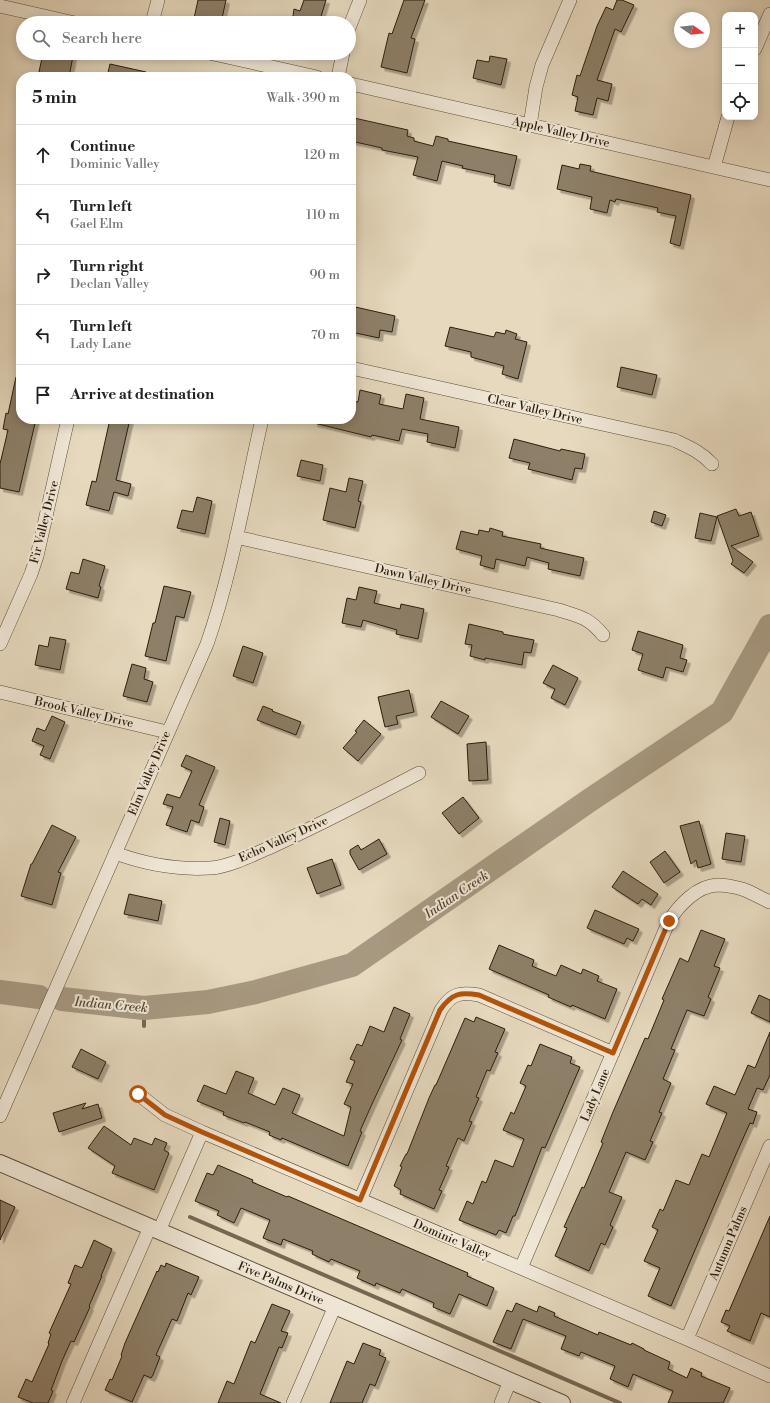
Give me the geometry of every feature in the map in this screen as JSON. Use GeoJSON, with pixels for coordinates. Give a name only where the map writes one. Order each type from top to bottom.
{"type":"FeatureCollection","features":[{"type":"Feature","properties":{"kind":"street"},"geometry":{"type":"LineString","coordinates":[[154,16],[158,0]]}},
{"type":"Feature","properties":{"kind":"street"},"geometry":{"type":"LineString","coordinates":[[354,16],[360,0]]}},
{"type":"Feature","properties":{"kind":"street"},"geometry":{"type":"LineString","coordinates":[[530,125],[536,86],[542,65],[570,0]]}},
{"type":"Feature","properties":{"kind":"street"},"geometry":{"type":"LineString","coordinates":[[0,6],[44,16]]}},
{"type":"Feature","properties":{"kind":"street"},"geometry":{"type":"LineString","coordinates":[[755,48],[770,14]]}},
{"type":"Feature","properties":{"kind":"street"},"geometry":{"type":"LineString","coordinates":[[240,60],[295,72]]}},
{"type":"Feature","properties":{"kind":"street"},"geometry":{"type":"LineString","coordinates":[[339,72],[342,60]]}},
{"type":"Feature","properties":{"kind":"street","name":"Apple Valley Drive"},"geometry":{"type":"LineString","coordinates":[[356,85],[770,180]]}},
{"type":"Feature","properties":{"kind":"street"},"geometry":{"type":"LineString","coordinates":[[714,167],[727,120]]}},
{"type":"Feature","properties":{"kind":"street","name":"Clear Valley Drive"},"geometry":{"type":"LineString","coordinates":[[356,369],[674,440],[695,450],[706,457],[712,464]]}},
{"type":"Feature","properties":{"kind":"street","name":"Fir Valley Drive"},"geometry":{"type":"LineString","coordinates":[[0,644],[31,574],[37,556],[67,424]]}},
{"type":"Feature","properties":{"kind":"street","name":"Elm Valley Drive"},"geometry":{"type":"LineString","coordinates":[[0,1116],[207,644],[214,624],[236,537],[261,424]]}},
{"type":"Feature","properties":{"kind":"street","name":"Dawn Valley Drive"},"geometry":{"type":"LineString","coordinates":[[236,537],[559,610],[583,618],[594,624],[603,635]]}},
{"type":"Feature","properties":{"kind":"street","name":"Brook Valley Drive"},"geometry":{"type":"LineString","coordinates":[[0,692],[168,732]]}},
{"type":"Feature","properties":{"kind":"street","name":"Echo Valley Drive"},"geometry":{"type":"LineString","coordinates":[[115,853],[151,864],[173,867],[211,868],[244,859],[294,836],[419,773]]}},
{"type":"Feature","properties":{"kind":"street","name":"Lady Lane"},"geometry":{"type":"LineString","coordinates":[[521,1268],[669,921],[676,909],[687,899],[704,889],[717,885],[742,889],[770,902]]}},
{"type":"Feature","properties":{"kind":"street"},"geometry":{"type":"LineString","coordinates":[[360,1200],[440,1010],[447,1001],[455,995],[466,993],[479,995],[613,1053]]}},
{"type":"Feature","properties":{"kind":"street","name":"Dominic Valley"},"geometry":{"type":"LineString","coordinates":[[138,1094],[165,1115],[202,1132],[687,1339],[770,1376]]}},
{"type":"Feature","properties":{"kind":"street"},"geometry":{"type":"LineString","coordinates":[[73,1403],[202,1132]]}},
{"type":"Feature","properties":{"kind":"street","name":"Autumn Palms"},"geometry":{"type":"LineString","coordinates":[[687,1339],[770,1146]]}},
{"type":"Feature","properties":{"kind":"street","name":"Five Palms Drive"},"geometry":{"type":"LineString","coordinates":[[0,1163],[562,1403]]}},
{"type":"Feature","properties":{"kind":"street"},"geometry":{"type":"LineString","coordinates":[[293,1403],[335,1306]]}},
{"type":"Feature","properties":{"kind":"street"},"geometry":{"type":"LineString","coordinates":[[501,1403],[510,1381]]}},
{"type":"Feature","properties":{"kind":"building"},"geometry":{"type":"Polygon","coordinates":[[[198,0],[226,0],[223,16],[195,16],[198,0]]]}},
{"type":"Feature","properties":{"kind":"building"},"geometry":{"type":"Polygon","coordinates":[[[304,0],[326,0],[321,16],[293,16],[294,9],[300,11],[304,0]]]}},
{"type":"Feature","properties":{"kind":"building"},"geometry":{"type":"Polygon","coordinates":[[[404,0],[425,0],[411,38],[415,39],[407,73],[381,67],[389,33],[392,34],[404,0]]]}},
{"type":"Feature","properties":{"kind":"building"},"geometry":{"type":"Polygon","coordinates":[[[617,0],[622,0],[634,5],[621,32],[615,29],[597,80],[612,84],[608,101],[597,98],[593,115],[575,111],[578,97],[572,95],[577,75],[580,76],[597,26],[606,7],[613,10],[617,0]]]}},
{"type":"Feature","properties":{"kind":"building"},"geometry":{"type":"Polygon","coordinates":[[[490,56],[507,59],[501,85],[473,78],[477,60],[489,62],[490,56]]]}},
{"type":"Feature","properties":{"kind":"building"},"geometry":{"type":"Polygon","coordinates":[[[42,60],[72,60],[70,72],[39,72],[42,60]]]}},
{"type":"Feature","properties":{"kind":"building"},"geometry":{"type":"Polygon","coordinates":[[[110,64],[146,72],[108,72],[110,64]]]}},
{"type":"Feature","properties":{"kind":"building"},"geometry":{"type":"Polygon","coordinates":[[[356,118],[408,130],[407,136],[414,138],[414,141],[433,146],[436,136],[448,139],[448,141],[517,156],[510,186],[494,182],[495,175],[462,168],[463,166],[442,161],[437,181],[413,175],[418,157],[382,150],[382,148],[356,142],[356,118]]]}},
{"type":"Feature","properties":{"kind":"building"},"geometry":{"type":"Polygon","coordinates":[[[580,164],[591,166],[590,171],[691,195],[680,246],[670,243],[676,216],[657,212],[658,208],[616,199],[615,202],[610,200],[607,213],[590,209],[592,197],[557,189],[562,165],[579,169],[580,164]]]}},
{"type":"Feature","properties":{"kind":"building"},"geometry":{"type":"Polygon","coordinates":[[[356,307],[395,316],[392,332],[380,330],[379,338],[356,333],[356,307]]]}},
{"type":"Feature","properties":{"kind":"building"},"geometry":{"type":"Polygon","coordinates":[[[450,327],[494,337],[496,332],[505,334],[506,330],[517,334],[515,339],[527,342],[518,379],[502,374],[504,366],[471,357],[471,352],[445,346],[450,327]]]}},
{"type":"Feature","properties":{"kind":"building"},"geometry":{"type":"Polygon","coordinates":[[[621,367],[657,375],[652,395],[617,387],[621,367]]]}},
{"type":"Feature","properties":{"kind":"building"},"geometry":{"type":"Polygon","coordinates":[[[16,377],[16,424],[35,424],[19,492],[0,488],[0,464],[8,430],[3,429],[6,413],[8,414],[16,377]]]}},
{"type":"Feature","properties":{"kind":"building"},"geometry":{"type":"Polygon","coordinates":[[[360,390],[381,395],[379,404],[403,409],[406,394],[424,398],[420,419],[459,427],[455,448],[427,442],[428,434],[402,429],[399,441],[372,435],[371,437],[318,424],[356,424],[356,402],[358,402],[360,390]]]}},
{"type":"Feature","properties":{"kind":"building"},"geometry":{"type":"Polygon","coordinates":[[[109,424],[129,424],[116,480],[131,484],[128,496],[114,492],[109,511],[86,505],[92,481],[96,482],[109,424]]]}},
{"type":"Feature","properties":{"kind":"building"},"geometry":{"type":"Polygon","coordinates":[[[514,439],[560,451],[561,449],[585,454],[582,469],[575,468],[572,480],[528,469],[530,463],[509,458],[514,439]]]}},
{"type":"Feature","properties":{"kind":"building"},"geometry":{"type":"Polygon","coordinates":[[[301,460],[323,465],[320,481],[297,476],[301,460]]]}},
{"type":"Feature","properties":{"kind":"building"},"geometry":{"type":"Polygon","coordinates":[[[349,478],[363,481],[358,501],[361,502],[355,528],[323,520],[330,488],[346,492],[349,478]]]}},
{"type":"Feature","properties":{"kind":"building"},"geometry":{"type":"Polygon","coordinates":[[[197,497],[212,501],[205,534],[177,528],[182,510],[193,512],[197,497]]]}},
{"type":"Feature","properties":{"kind":"building"},"geometry":{"type":"Polygon","coordinates":[[[736,509],[739,516],[751,512],[759,536],[731,546],[753,562],[744,573],[731,564],[733,561],[717,516],[736,509]]]}},
{"type":"Feature","properties":{"kind":"building"},"geometry":{"type":"Polygon","coordinates":[[[654,511],[666,515],[662,526],[651,522],[654,511]]]}},
{"type":"Feature","properties":{"kind":"building"},"geometry":{"type":"Polygon","coordinates":[[[700,513],[717,517],[711,541],[695,538],[700,513]]]}},
{"type":"Feature","properties":{"kind":"building"},"geometry":{"type":"Polygon","coordinates":[[[490,528],[503,532],[502,536],[541,544],[540,548],[584,558],[580,576],[548,569],[549,563],[527,557],[525,566],[496,559],[494,569],[480,565],[482,556],[456,549],[461,531],[478,535],[479,530],[489,532],[490,528]]]}},
{"type":"Feature","properties":{"kind":"building"},"geometry":{"type":"Polygon","coordinates":[[[83,559],[105,566],[99,586],[101,587],[98,598],[66,589],[71,572],[79,574],[83,559]]]}},
{"type":"Feature","properties":{"kind":"building"},"geometry":{"type":"Polygon","coordinates":[[[164,586],[191,592],[184,618],[176,616],[166,661],[145,656],[164,586]]]}},
{"type":"Feature","properties":{"kind":"building"},"geometry":{"type":"Polygon","coordinates":[[[359,587],[377,591],[374,603],[400,609],[401,604],[424,609],[418,639],[396,634],[397,630],[363,620],[361,627],[342,623],[347,598],[356,600],[359,587]]]}},
{"type":"Feature","properties":{"kind":"building"},"geometry":{"type":"Polygon","coordinates":[[[469,624],[503,632],[503,634],[534,640],[531,653],[524,652],[522,665],[485,658],[485,660],[470,656],[472,645],[465,644],[469,624]]]}},
{"type":"Feature","properties":{"kind":"building"},"geometry":{"type":"Polygon","coordinates":[[[638,631],[683,645],[680,658],[687,660],[683,672],[666,667],[663,678],[638,670],[643,654],[632,650],[638,631]]]}},
{"type":"Feature","properties":{"kind":"building"},"geometry":{"type":"Polygon","coordinates":[[[50,637],[66,640],[60,670],[35,665],[39,645],[48,647],[50,637]]]}},
{"type":"Feature","properties":{"kind":"building"},"geometry":{"type":"Polygon","coordinates":[[[243,646],[263,653],[253,683],[233,676],[243,646]]]}},
{"type":"Feature","properties":{"kind":"building"},"geometry":{"type":"Polygon","coordinates":[[[132,664],[146,668],[144,679],[153,682],[147,702],[123,696],[132,664]]]}},
{"type":"Feature","properties":{"kind":"building"},"geometry":{"type":"Polygon","coordinates":[[[553,665],[578,678],[565,705],[551,698],[555,689],[543,683],[553,665]]]}},
{"type":"Feature","properties":{"kind":"building"},"geometry":{"type":"Polygon","coordinates":[[[409,690],[414,712],[396,716],[398,724],[385,727],[378,697],[409,690]]]}},
{"type":"Feature","properties":{"kind":"building"},"geometry":{"type":"Polygon","coordinates":[[[441,701],[469,716],[458,734],[431,717],[441,701]]]}},
{"type":"Feature","properties":{"kind":"building"},"geometry":{"type":"Polygon","coordinates":[[[263,706],[301,722],[296,735],[257,720],[263,706]]]}},
{"type":"Feature","properties":{"kind":"building"},"geometry":{"type":"Polygon","coordinates":[[[52,716],[65,722],[50,759],[40,755],[44,746],[32,741],[37,728],[45,731],[52,716]]]}},
{"type":"Feature","properties":{"kind":"building"},"geometry":{"type":"Polygon","coordinates":[[[364,720],[381,734],[358,761],[343,748],[357,732],[355,731],[364,720]]]}},
{"type":"Feature","properties":{"kind":"building"},"geometry":{"type":"Polygon","coordinates":[[[486,742],[488,780],[469,781],[467,744],[486,742]]]}},
{"type":"Feature","properties":{"kind":"building"},"geometry":{"type":"Polygon","coordinates":[[[186,755],[215,767],[199,805],[204,807],[199,823],[191,820],[187,832],[166,825],[173,807],[163,804],[167,794],[180,798],[192,771],[181,766],[186,755]]]}},
{"type":"Feature","properties":{"kind":"building"},"geometry":{"type":"Polygon","coordinates":[[[463,797],[479,818],[459,834],[442,813],[463,797]]]}},
{"type":"Feature","properties":{"kind":"building"},"geometry":{"type":"Polygon","coordinates":[[[220,818],[230,821],[225,845],[214,842],[220,818]]]}},
{"type":"Feature","properties":{"kind":"building"},"geometry":{"type":"Polygon","coordinates":[[[699,821],[711,864],[698,868],[696,860],[691,864],[680,826],[699,821]]]}},
{"type":"Feature","properties":{"kind":"building"},"geometry":{"type":"Polygon","coordinates":[[[52,825],[76,837],[58,872],[61,873],[52,905],[21,896],[31,864],[52,825]]]}},
{"type":"Feature","properties":{"kind":"building"},"geometry":{"type":"Polygon","coordinates":[[[726,833],[745,836],[741,862],[722,859],[726,833]]]}},
{"type":"Feature","properties":{"kind":"building"},"geometry":{"type":"Polygon","coordinates":[[[379,839],[387,854],[359,870],[350,854],[350,850],[358,845],[361,850],[379,839]]]}},
{"type":"Feature","properties":{"kind":"building"},"geometry":{"type":"Polygon","coordinates":[[[665,851],[680,872],[664,883],[650,862],[665,851]]]}},
{"type":"Feature","properties":{"kind":"building"},"geometry":{"type":"Polygon","coordinates":[[[332,859],[341,885],[317,894],[307,868],[332,859]]]}},
{"type":"Feature","properties":{"kind":"building"},"geometry":{"type":"Polygon","coordinates":[[[623,871],[658,894],[651,905],[642,899],[638,904],[612,887],[623,871]]]}},
{"type":"Feature","properties":{"kind":"building"},"geometry":{"type":"Polygon","coordinates":[[[129,894],[162,901],[158,921],[124,914],[129,894]]]}},
{"type":"Feature","properties":{"kind":"building"},"geometry":{"type":"Polygon","coordinates":[[[595,910],[639,929],[633,941],[627,938],[624,944],[587,928],[595,910]]]}},
{"type":"Feature","properties":{"kind":"building"},"geometry":{"type":"Polygon","coordinates":[[[701,930],[725,939],[714,966],[720,968],[708,997],[711,999],[704,1016],[687,1010],[671,1049],[675,1050],[663,1079],[671,1083],[659,1112],[662,1113],[650,1141],[653,1142],[645,1160],[626,1152],[609,1192],[622,1197],[610,1225],[613,1227],[605,1245],[601,1243],[589,1271],[555,1256],[567,1228],[564,1227],[582,1187],[584,1188],[603,1143],[601,1142],[613,1112],[645,1038],[648,1039],[664,1000],[662,999],[680,958],[688,962],[701,930]]]}},
{"type":"Feature","properties":{"kind":"building"},"geometry":{"type":"Polygon","coordinates":[[[499,945],[534,960],[532,966],[556,976],[561,965],[581,974],[583,969],[599,976],[597,981],[617,989],[605,1019],[572,1005],[571,1007],[548,997],[549,995],[489,969],[499,945]]]}},
{"type":"Feature","properties":{"kind":"building"},"geometry":{"type":"Polygon","coordinates":[[[759,995],[770,1000],[770,1022],[751,1013],[759,995]]]}},
{"type":"Feature","properties":{"kind":"building"},"geometry":{"type":"Polygon","coordinates":[[[394,1007],[410,1014],[400,1039],[402,1040],[360,1131],[362,1132],[348,1166],[282,1138],[281,1140],[269,1135],[270,1132],[223,1115],[224,1112],[197,1101],[204,1085],[226,1094],[236,1071],[254,1078],[248,1093],[275,1105],[283,1088],[300,1095],[292,1113],[344,1136],[351,1107],[344,1104],[353,1084],[346,1082],[355,1061],[350,1059],[357,1044],[362,1046],[370,1026],[384,1032],[394,1007]]]}},
{"type":"Feature","properties":{"kind":"building"},"geometry":{"type":"Polygon","coordinates":[[[476,1017],[505,1029],[495,1052],[498,1053],[490,1071],[487,1070],[476,1097],[479,1098],[469,1121],[472,1122],[464,1141],[458,1138],[446,1166],[449,1167],[439,1190],[442,1191],[434,1209],[400,1194],[401,1190],[394,1186],[402,1167],[400,1166],[407,1154],[429,1098],[465,1018],[474,1022],[476,1017]]]}},
{"type":"Feature","properties":{"kind":"building"},"geometry":{"type":"Polygon","coordinates":[[[770,1032],[770,1075],[763,1090],[757,1088],[748,1109],[757,1112],[753,1124],[750,1123],[671,1306],[648,1296],[660,1268],[644,1261],[658,1230],[652,1227],[660,1209],[663,1211],[676,1180],[689,1185],[702,1154],[709,1157],[727,1113],[706,1104],[714,1086],[735,1095],[748,1065],[755,1068],[770,1032]]]}},
{"type":"Feature","properties":{"kind":"building"},"geometry":{"type":"Polygon","coordinates":[[[540,1044],[572,1057],[570,1063],[580,1067],[545,1148],[542,1147],[515,1216],[513,1216],[506,1233],[499,1230],[496,1235],[459,1220],[467,1201],[473,1204],[482,1181],[486,1183],[495,1160],[513,1167],[524,1139],[503,1130],[511,1112],[514,1114],[526,1086],[520,1083],[528,1065],[531,1066],[540,1044]]]}},
{"type":"Feature","properties":{"kind":"building"},"geometry":{"type":"Polygon","coordinates":[[[81,1049],[106,1062],[98,1079],[72,1067],[81,1049]]]}},
{"type":"Feature","properties":{"kind":"building"},"geometry":{"type":"Polygon","coordinates":[[[86,1103],[82,1109],[98,1104],[102,1118],[59,1132],[53,1113],[86,1103]]]}},
{"type":"Feature","properties":{"kind":"building"},"geometry":{"type":"Polygon","coordinates":[[[104,1126],[131,1145],[134,1138],[152,1145],[155,1138],[167,1143],[164,1150],[169,1153],[154,1190],[112,1173],[115,1166],[88,1148],[104,1126]]]}},
{"type":"Feature","properties":{"kind":"building"},"geometry":{"type":"Polygon","coordinates":[[[218,1165],[253,1180],[252,1182],[468,1273],[467,1276],[494,1288],[487,1306],[459,1294],[450,1314],[433,1307],[434,1303],[402,1289],[400,1293],[376,1283],[375,1286],[357,1278],[360,1271],[331,1259],[329,1262],[312,1254],[313,1251],[283,1239],[281,1245],[263,1238],[270,1220],[241,1208],[234,1223],[217,1215],[219,1211],[195,1201],[207,1173],[213,1175],[218,1165]]]}},
{"type":"Feature","properties":{"kind":"building"},"geometry":{"type":"Polygon","coordinates":[[[0,1200],[15,1207],[0,1240],[0,1200]]]}},
{"type":"Feature","properties":{"kind":"building"},"geometry":{"type":"Polygon","coordinates":[[[770,1216],[770,1317],[761,1313],[750,1341],[727,1331],[730,1326],[721,1322],[726,1310],[729,1311],[770,1216]]]}},
{"type":"Feature","properties":{"kind":"building"},"geometry":{"type":"Polygon","coordinates":[[[94,1240],[112,1249],[89,1306],[90,1307],[74,1342],[71,1341],[62,1361],[51,1390],[53,1391],[48,1403],[33,1403],[18,1397],[26,1379],[32,1382],[49,1344],[51,1334],[49,1333],[71,1284],[68,1283],[75,1265],[82,1268],[94,1240]]]}},
{"type":"Feature","properties":{"kind":"building"},"geometry":{"type":"Polygon","coordinates":[[[166,1263],[199,1277],[191,1295],[188,1293],[177,1321],[172,1319],[156,1355],[160,1357],[153,1375],[151,1378],[144,1375],[132,1402],[105,1390],[110,1379],[112,1380],[122,1356],[125,1343],[157,1271],[158,1272],[161,1265],[165,1267],[166,1263]]]}},
{"type":"Feature","properties":{"kind":"building"},"geometry":{"type":"Polygon","coordinates":[[[516,1303],[537,1312],[539,1306],[555,1313],[554,1316],[598,1335],[599,1332],[631,1345],[632,1343],[670,1362],[668,1369],[687,1378],[691,1368],[702,1373],[701,1376],[730,1388],[723,1403],[668,1403],[673,1391],[633,1374],[628,1387],[610,1379],[615,1366],[581,1352],[579,1356],[561,1349],[566,1336],[523,1319],[511,1349],[493,1342],[507,1310],[512,1312],[516,1303]]]}},
{"type":"Feature","properties":{"kind":"building"},"geometry":{"type":"Polygon","coordinates":[[[272,1304],[290,1311],[281,1331],[288,1333],[282,1348],[279,1347],[260,1394],[281,1403],[218,1403],[227,1381],[234,1384],[251,1341],[255,1343],[272,1304]]]}},
{"type":"Feature","properties":{"kind":"building"},"geometry":{"type":"Polygon","coordinates":[[[363,1343],[381,1350],[379,1355],[386,1358],[375,1386],[370,1384],[362,1403],[330,1403],[347,1361],[354,1364],[363,1343]]]}},
{"type":"Feature","properties":{"kind":"waterway","name":"Indian Creek"},"geometry":{"type":"LineString","coordinates":[[62,999],[144,1008],[208,1002],[256,992],[352,965],[590,800],[722,712],[770,626]]}},
{"type":"Feature","properties":{"kind":"waterway","name":"Indian Creek"},"geometry":{"type":"LineString","coordinates":[[0,992],[39,997]]}},
{"type":"Feature","properties":{"kind":"waterway"},"geometry":{"type":"LineString","coordinates":[[144,1008],[144,1026]]}},
{"type":"Feature","properties":{"kind":"waterway"},"geometry":{"type":"LineString","coordinates":[[190,1217],[620,1403]]}},
{"type":"Feature","properties":{"kind":"route"},"geometry":{"type":"LineString","coordinates":[[138,1094],[165,1115],[360,1200],[440,1010],[447,1001],[455,995],[466,993],[479,995],[613,1053],[669,921]]}}]}
